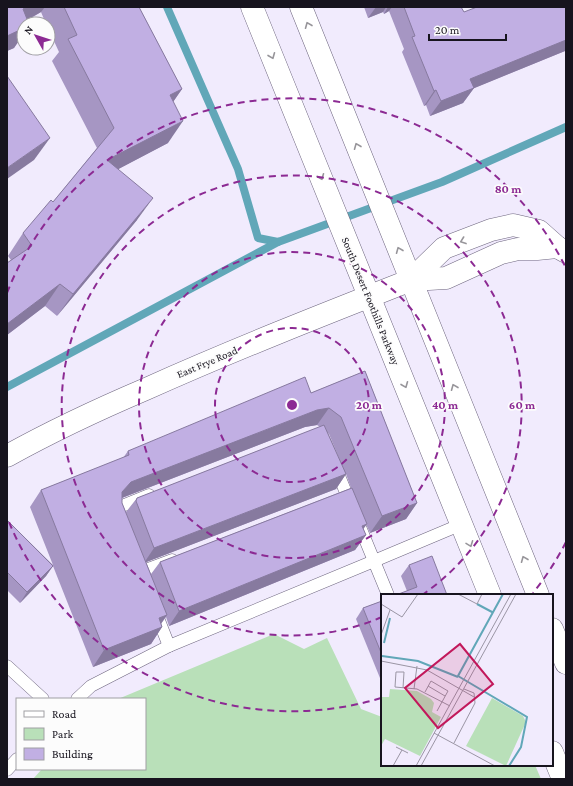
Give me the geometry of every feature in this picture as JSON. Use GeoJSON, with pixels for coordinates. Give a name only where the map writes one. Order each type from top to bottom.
{"type":"FeatureCollection","features":[{"type":"Feature","properties":{"kind":"street","name":"South Desert Foothills Parkway"},"geometry":{"type":"LineString","coordinates":[[252,7],[329,198],[346,236],[369,297],[490,594]]}},
{"type":"Feature","properties":{"kind":"street"},"geometry":{"type":"LineString","coordinates":[[301,7],[538,594]]}},
{"type":"Feature","properties":{"kind":"street","name":"East Frye Road"},"geometry":{"type":"LineString","coordinates":[[411,280],[444,248],[491,230],[513,225],[539,231],[561,250]]}},
{"type":"Feature","properties":{"kind":"street"},"geometry":{"type":"LineString","coordinates":[[491,230],[502,253]]}},
{"type":"Feature","properties":{"kind":"street","name":"East Frye Road"},"geometry":{"type":"LineString","coordinates":[[7,456],[33,441],[190,369],[411,280],[446,278],[502,253],[518,249],[561,250]]}},
{"type":"Feature","properties":{"kind":"street"},"geometry":{"type":"LineString","coordinates":[[553,631],[566,663]]}},
{"type":"Feature","properties":{"kind":"street"},"geometry":{"type":"LineString","coordinates":[[553,754],[563,779]]}},
{"type":"Feature","properties":{"kind":"lane"},"geometry":{"type":"LineString","coordinates":[[331,458],[342,495],[374,561],[388,594]]}},
{"type":"Feature","properties":{"kind":"lane"},"geometry":{"type":"LineString","coordinates":[[123,531],[117,511],[122,506],[158,492]]}},
{"type":"Feature","properties":{"kind":"lane"},"geometry":{"type":"LineString","coordinates":[[78,698],[91,686],[169,646],[462,524]]}},
{"type":"Feature","properties":{"kind":"lane"},"geometry":{"type":"LineString","coordinates":[[134,559],[141,576],[184,555]]}},
{"type":"Feature","properties":{"kind":"lane"},"geometry":{"type":"LineString","coordinates":[[151,602],[169,646]]}},
{"type":"Feature","properties":{"kind":"lane"},"geometry":{"type":"LineString","coordinates":[[7,666],[42,698]]}},
{"type":"Feature","properties":{"kind":"lane"},"geometry":{"type":"LineString","coordinates":[[7,770],[16,760]]}},
{"type":"Feature","properties":{"kind":"green space"},"geometry":{"type":"Polygon","coordinates":[[[274,634],[304,649],[327,638],[361,709],[381,717],[381,766],[535,766],[541,779],[33,779],[41,770],[146,770],[146,698],[120,698],[274,634]]]}},
{"type":"Feature","properties":{"kind":"building"},"geometry":{"type":"Polygon","coordinates":[[[7,7],[26,7],[23,9],[26,16],[16,16],[16,32],[7,36],[7,7]]]}},
{"type":"Feature","properties":{"kind":"building"},"geometry":{"type":"Polygon","coordinates":[[[64,7],[139,7],[182,89],[170,95],[183,121],[107,160],[153,198],[73,294],[60,284],[7,324],[7,263],[32,246],[23,233],[51,200],[53,202],[114,128],[68,39],[77,35],[64,7]]]}},
{"type":"Feature","properties":{"kind":"building"},"geometry":{"type":"Polygon","coordinates":[[[404,7],[461,7],[464,12],[477,7],[566,7],[566,40],[470,79],[474,88],[441,101],[436,90],[434,91],[412,37],[415,36],[404,7]]]}},
{"type":"Feature","properties":{"kind":"building"},"geometry":{"type":"Polygon","coordinates":[[[7,76],[50,138],[7,168],[7,76]]]}},
{"type":"Feature","properties":{"kind":"building"},"geometry":{"type":"Polygon","coordinates":[[[365,371],[417,503],[382,516],[341,417],[329,408],[317,410],[131,482],[122,492],[122,503],[167,615],[159,618],[162,627],[104,650],[41,490],[129,455],[128,451],[305,377],[311,393],[365,371]]]}},
{"type":"Feature","properties":{"kind":"building"},"geometry":{"type":"Polygon","coordinates":[[[324,425],[346,474],[154,548],[136,501],[137,498],[324,425]]]}},
{"type":"Feature","properties":{"kind":"building"},"geometry":{"type":"Polygon","coordinates":[[[352,488],[367,524],[362,526],[366,535],[179,611],[160,562],[352,488]]]}},
{"type":"Feature","properties":{"kind":"building"},"geometry":{"type":"Polygon","coordinates":[[[7,520],[53,566],[27,592],[7,572],[7,520]]]}},
{"type":"Feature","properties":{"kind":"building"},"geometry":{"type":"Polygon","coordinates":[[[432,556],[447,594],[399,594],[417,587],[409,565],[432,556]]]}},
{"type":"Feature","properties":{"kind":"building"},"geometry":{"type":"Polygon","coordinates":[[[381,601],[381,653],[363,608],[381,601]]]}},
{"type":"Feature","properties":{"kind":"waterway"},"geometry":{"type":"LineString","coordinates":[[167,7],[238,169],[258,238],[278,242],[442,182],[566,127]]}},
{"type":"Feature","properties":{"kind":"waterway"},"geometry":{"type":"LineString","coordinates":[[7,387],[278,242]]}}]}
